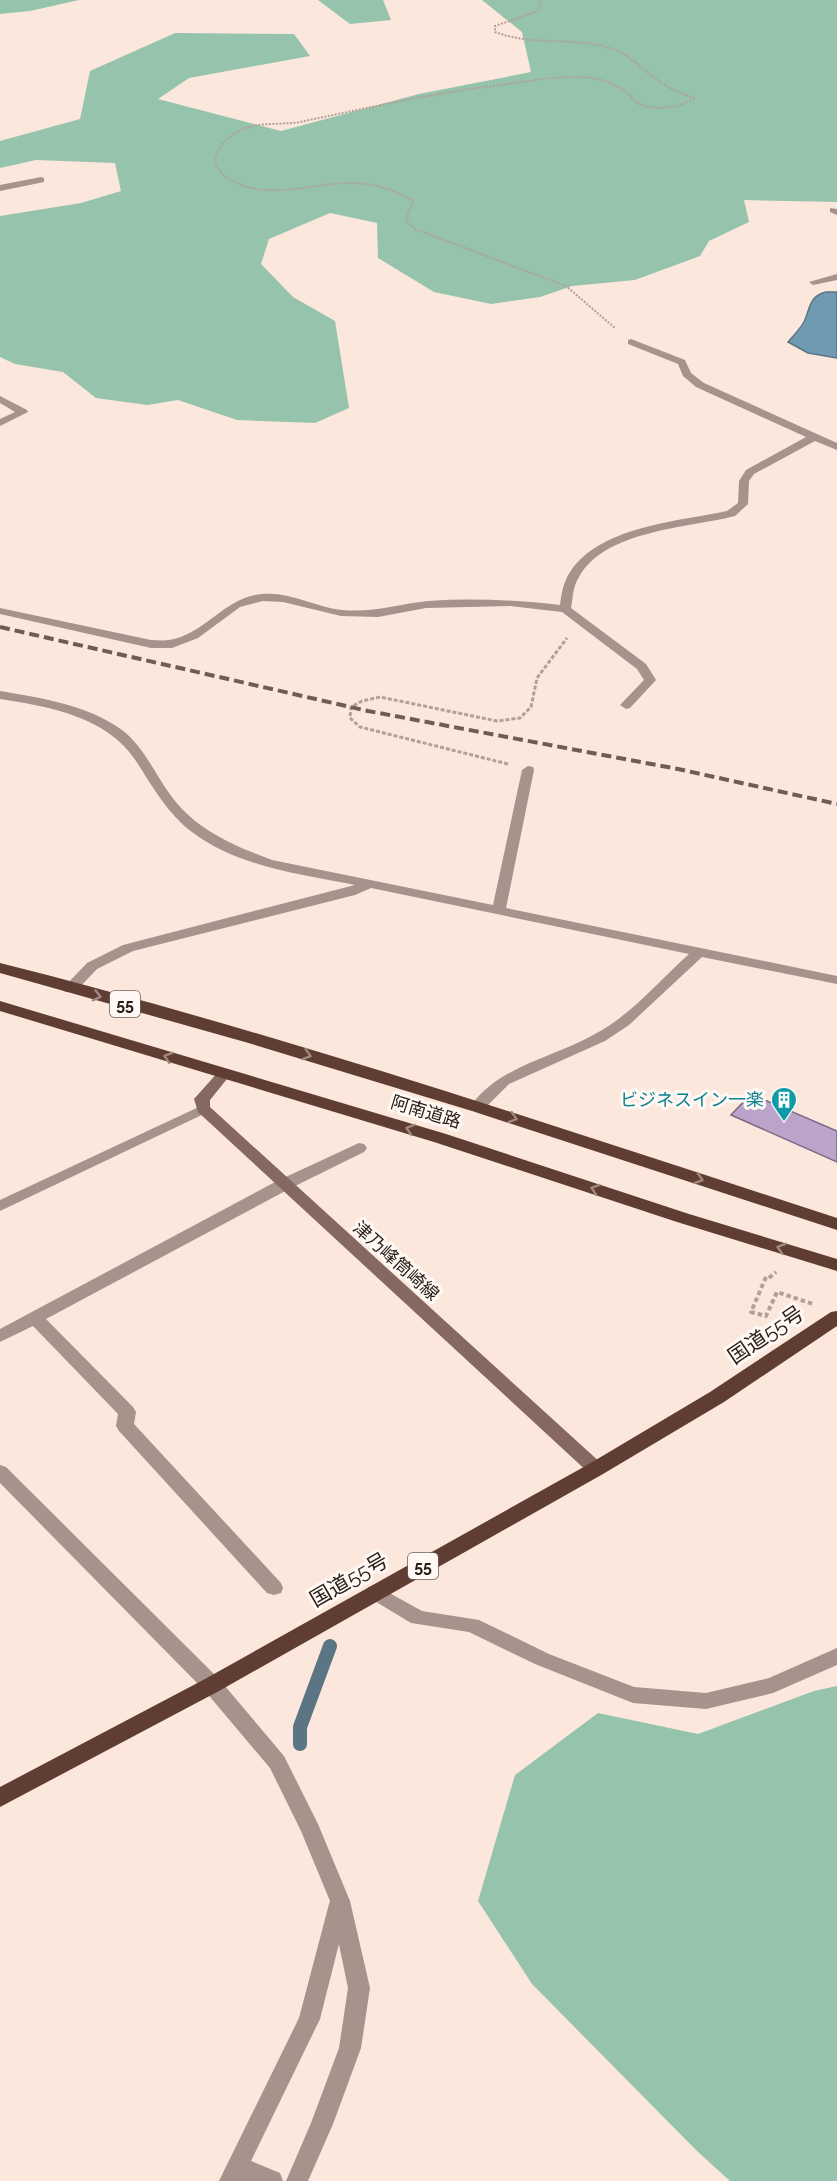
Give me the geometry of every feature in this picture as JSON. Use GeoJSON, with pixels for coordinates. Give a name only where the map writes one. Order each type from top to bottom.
{"type":"FeatureCollection","features":[{"type":"Feature","properties":{"kind":"highway","name":"阿南道路"},"geometry":{"type":"LineString","coordinates":[[0,968],[251,1038],[478,1107],[837,1224]]}},
{"type":"Feature","properties":{"kind":"highway","name":"阿南道路"},"geometry":{"type":"LineString","coordinates":[[0,1006],[440,1138],[683,1218],[837,1265]]}},
{"type":"Feature","properties":{"kind":"highway","name":"国道55号"},"geometry":{"type":"LineString","coordinates":[[0,1798],[212,1685],[596,1469],[717,1397],[837,1317]]}},
{"type":"Feature","properties":{"kind":"main road"},"geometry":{"type":"LineString","coordinates":[[203,1109],[202,1099],[224,1074]]}},
{"type":"Feature","properties":{"kind":"main road","name":"津乃峰筒崎線"},"geometry":{"type":"LineString","coordinates":[[203,1109],[283,1185],[596,1469]]}},
{"type":"Feature","properties":{"kind":"street"},"geometry":{"type":"LineString","coordinates":[[0,188],[41,180]]}},
{"type":"Feature","properties":{"kind":"street"},"geometry":{"type":"LineString","coordinates":[[632,342],[682,362],[687,374],[700,385],[837,447]]}},
{"type":"Feature","properties":{"kind":"street"},"geometry":{"type":"LineString","coordinates":[[0,399],[23,412],[0,423]]}},
{"type":"Feature","properties":{"kind":"street"},"geometry":{"type":"LineString","coordinates":[[565,609],[570,584],[589,558],[606,544],[621,537],[731,514],[743,504],[744,482],[750,472],[814,438]]}},
{"type":"Feature","properties":{"kind":"street"},"geometry":{"type":"LineString","coordinates":[[0,611],[151,644],[172,644],[194,635],[236,604],[262,597],[283,599],[341,613],[369,614],[426,605],[450,604],[510,603],[565,609],[642,667],[650,680],[626,705]]}},
{"type":"Feature","properties":{"kind":"street"},"geometry":{"type":"LineString","coordinates":[[0,695],[76,711],[111,728],[141,755],[166,798],[191,826],[219,845],[268,863],[837,980]]}},
{"type":"Feature","properties":{"kind":"street"},"geometry":{"type":"LineString","coordinates":[[499,911],[528,770]]}},
{"type":"Feature","properties":{"kind":"street"},"geometry":{"type":"LineString","coordinates":[[70,989],[92,966],[128,948],[350,892],[369,884]]}},
{"type":"Feature","properties":{"kind":"street"},"geometry":{"type":"LineString","coordinates":[[478,1107],[504,1081],[600,1038],[624,1022],[699,952]]}},
{"type":"Feature","properties":{"kind":"street"},"geometry":{"type":"LineString","coordinates":[[0,1336],[283,1185],[359,1148]]}},
{"type":"Feature","properties":{"kind":"street"},"geometry":{"type":"LineString","coordinates":[[35,1317],[127,1412],[125,1426],[274,1588]]}},
{"type":"Feature","properties":{"kind":"street"},"geometry":{"type":"LineString","coordinates":[[0,1472],[212,1685],[277,1762],[311,1830],[340,1901],[359,1988],[350,2048],[322,2124],[297,2181]]}},
{"type":"Feature","properties":{"kind":"street"},"geometry":{"type":"LineString","coordinates":[[375,1592],[418,1618],[472,1625],[542,1659],[633,1695],[706,1701],[773,1685],[837,1656]]}},
{"type":"Feature","properties":{"kind":"street"},"geometry":{"type":"LineString","coordinates":[[272,2181],[233,2174],[309,2019],[340,1901]]}},
{"type":"Feature","properties":{"kind":"lane"},"geometry":{"type":"LineString","coordinates":[[813,282],[837,277]]}},
{"type":"Feature","properties":{"kind":"lane"},"geometry":{"type":"LineString","coordinates":[[0,1206],[203,1109]]}},
{"type":"Feature","properties":{"kind":"path"},"geometry":{"type":"LineString","coordinates":[[540,0],[541,5],[538,11],[495,26],[495,32],[508,38],[531,43],[580,44],[612,49],[629,57],[668,87],[695,98],[688,104],[657,108],[640,105],[631,94],[614,84],[577,77],[522,82],[413,97],[294,123],[246,127],[229,136],[217,152],[215,162],[221,173],[238,183],[267,191],[291,191],[315,185],[354,183],[392,189],[413,200],[406,220],[415,229],[566,286],[632,342]]}},
{"type":"Feature","properties":{"kind":"path"},"geometry":{"type":"LineString","coordinates":[[528,770],[462,751],[360,727],[350,718],[351,708],[362,701],[380,697],[497,721],[520,718],[531,707],[537,678],[579,620]]}},
{"type":"Feature","properties":{"kind":"path"},"geometry":{"type":"LineString","coordinates":[[766,1277],[751,1312],[766,1316],[777,1292],[817,1305]]}},
{"type":"Feature","properties":{"kind":"green space"},"geometry":{"type":"Polygon","coordinates":[[[0,0],[79,0],[30,11],[0,14],[0,0]]]}},
{"type":"Feature","properties":{"kind":"green space"},"geometry":{"type":"Polygon","coordinates":[[[318,0],[383,0],[391,20],[350,24],[318,0]]]}},
{"type":"Feature","properties":{"kind":"green space"},"geometry":{"type":"Polygon","coordinates":[[[482,0],[837,0],[837,202],[744,200],[749,222],[709,241],[700,256],[635,280],[572,286],[540,297],[491,304],[434,292],[378,258],[377,223],[330,213],[269,239],[261,264],[293,297],[335,321],[349,408],[315,423],[237,420],[178,400],[147,405],[96,398],[63,372],[15,364],[0,357],[0,216],[81,203],[121,191],[115,163],[36,160],[0,168],[0,141],[80,119],[90,71],[175,33],[294,34],[310,56],[189,78],[158,99],[281,131],[419,94],[531,72],[522,32],[482,0]]]}},
{"type":"Feature","properties":{"kind":"green space"},"geometry":{"type":"Polygon","coordinates":[[[837,1686],[837,2181],[730,2181],[697,2151],[532,1984],[478,1901],[515,1775],[598,1713],[698,1734],[814,1691],[837,1686]]]}},
{"type":"Feature","properties":{"kind":"water"},"geometry":{"type":"Polygon","coordinates":[[[826,292],[837,292],[837,358],[808,353],[788,342],[804,322],[813,300],[826,292]]]}},
{"type":"Feature","properties":{"kind":"building","name":"ビジネスイン一楽"},"geometry":{"type":"Polygon","coordinates":[[[751,1094],[837,1131],[837,1162],[731,1115],[751,1094]]]}},
{"type":"Feature","properties":{"kind":"waterway"},"geometry":{"type":"LineString","coordinates":[[300,1744],[300,1727],[330,1646]]}},
{"type":"Feature","properties":{"kind":"railway"},"geometry":{"type":"LineString","coordinates":[[0,627],[368,711],[678,769],[837,804]]}},
{"type":"Feature","properties":{"kind":"place","name":"ビジネスイン一楽"},"geometry":{"type":"Point","coordinates":[784,1123]}}]}
